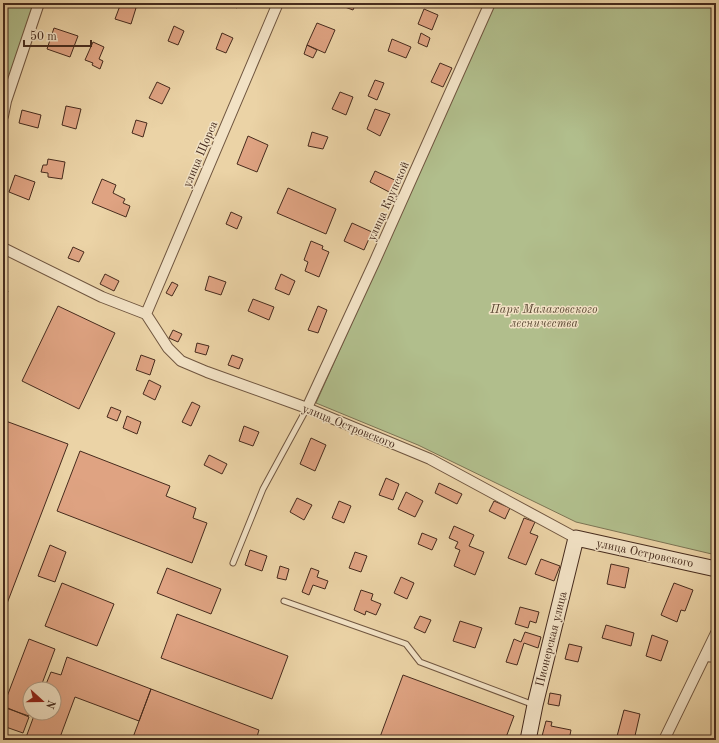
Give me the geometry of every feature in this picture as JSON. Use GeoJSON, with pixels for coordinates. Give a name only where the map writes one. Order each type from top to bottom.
{"type":"FeatureCollection","features":[{"type":"Feature","properties":{"kind":"street"},"geometry":{"type":"LineString","coordinates":[[3,116],[6,101],[39,3]]}},
{"type":"Feature","properties":{"kind":"street","name":"улица Щорса"},"geometry":{"type":"LineString","coordinates":[[146,314],[278,3]]}},
{"type":"Feature","properties":{"kind":"street","name":"улица Крупской"},"geometry":{"type":"LineString","coordinates":[[307,408],[374,263],[490,3]]}},
{"type":"Feature","properties":{"kind":"street"},"geometry":{"type":"LineString","coordinates":[[3,248],[102,297],[146,314]]}},
{"type":"Feature","properties":{"kind":"street","name":"улица Островского"},"geometry":{"type":"LineString","coordinates":[[146,314],[168,348],[181,361],[207,372],[307,408],[430,459],[576,538],[716,569]]}},
{"type":"Feature","properties":{"kind":"street","name":"Пионерская улица"},"geometry":{"type":"LineString","coordinates":[[528,740],[535,705],[576,538]]}},
{"type":"Feature","properties":{"kind":"street"},"geometry":{"type":"LineString","coordinates":[[664,740],[711,656],[716,633]]}},
{"type":"Feature","properties":{"kind":"lane"},"geometry":{"type":"LineString","coordinates":[[233,563],[263,489],[307,408]]}},
{"type":"Feature","properties":{"kind":"lane"},"geometry":{"type":"LineString","coordinates":[[284,601],[406,644],[420,662],[535,705]]}},
{"type":"Feature","properties":{"kind":"green space"},"geometry":{"type":"Polygon","coordinates":[[[3,3],[36,3],[3,100],[3,3]]]}},
{"type":"Feature","properties":{"kind":"green space","name":"Парк Малаховского лесничества"},"geometry":{"type":"Polygon","coordinates":[[[495,3],[716,3],[716,555],[576,522],[418,445],[316,403],[495,3]]]}},
{"type":"Feature","properties":{"kind":"building"},"geometry":{"type":"Polygon","coordinates":[[[121,3],[136,8],[131,24],[115,19],[121,3]]]}},
{"type":"Feature","properties":{"kind":"building"},"geometry":{"type":"Polygon","coordinates":[[[164,3],[174,3],[173,7],[164,3]]]}},
{"type":"Feature","properties":{"kind":"building"},"geometry":{"type":"Polygon","coordinates":[[[228,3],[240,3],[237,8],[228,3]]]}},
{"type":"Feature","properties":{"kind":"building"},"geometry":{"type":"Polygon","coordinates":[[[334,3],[356,3],[353,10],[334,3]]]}},
{"type":"Feature","properties":{"kind":"building"},"geometry":{"type":"Polygon","coordinates":[[[424,9],[438,15],[432,30],[418,24],[424,9]]]}},
{"type":"Feature","properties":{"kind":"building"},"geometry":{"type":"Polygon","coordinates":[[[317,23],[335,30],[325,53],[307,45],[317,23]]]}},
{"type":"Feature","properties":{"kind":"building"},"geometry":{"type":"Polygon","coordinates":[[[174,26],[184,31],[178,45],[168,41],[174,26]]]}},
{"type":"Feature","properties":{"kind":"building"},"geometry":{"type":"Polygon","coordinates":[[[54,28],[78,36],[70,57],[47,49],[54,28]]]}},
{"type":"Feature","properties":{"kind":"building"},"geometry":{"type":"Polygon","coordinates":[[[222,33],[233,38],[226,53],[216,49],[222,33]]]}},
{"type":"Feature","properties":{"kind":"building"},"geometry":{"type":"Polygon","coordinates":[[[421,33],[430,38],[427,47],[418,43],[421,33]]]}},
{"type":"Feature","properties":{"kind":"building"},"geometry":{"type":"Polygon","coordinates":[[[392,39],[411,47],[406,58],[388,51],[392,39]]]}},
{"type":"Feature","properties":{"kind":"building"},"geometry":{"type":"Polygon","coordinates":[[[93,42],[104,47],[99,59],[103,61],[100,69],[92,65],[93,63],[85,60],[93,42]]]}},
{"type":"Feature","properties":{"kind":"building"},"geometry":{"type":"Polygon","coordinates":[[[307,45],[317,50],[313,58],[304,54],[307,45]]]}},
{"type":"Feature","properties":{"kind":"building"},"geometry":{"type":"Polygon","coordinates":[[[440,63],[452,68],[443,87],[431,82],[440,63]]]}},
{"type":"Feature","properties":{"kind":"building"},"geometry":{"type":"Polygon","coordinates":[[[375,80],[384,83],[377,100],[368,96],[375,80]]]}},
{"type":"Feature","properties":{"kind":"building"},"geometry":{"type":"Polygon","coordinates":[[[157,82],[170,88],[162,104],[149,98],[157,82]]]}},
{"type":"Feature","properties":{"kind":"building"},"geometry":{"type":"Polygon","coordinates":[[[340,92],[353,97],[346,115],[332,109],[340,92]]]}},
{"type":"Feature","properties":{"kind":"building"},"geometry":{"type":"Polygon","coordinates":[[[66,106],[81,109],[76,129],[62,125],[66,106]]]}},
{"type":"Feature","properties":{"kind":"building"},"geometry":{"type":"Polygon","coordinates":[[[375,109],[390,114],[380,136],[367,129],[375,109]]]}},
{"type":"Feature","properties":{"kind":"building"},"geometry":{"type":"Polygon","coordinates":[[[22,110],[41,115],[38,128],[19,123],[22,110]]]}},
{"type":"Feature","properties":{"kind":"building"},"geometry":{"type":"Polygon","coordinates":[[[136,120],[147,123],[143,137],[132,133],[136,120]]]}},
{"type":"Feature","properties":{"kind":"building"},"geometry":{"type":"Polygon","coordinates":[[[312,132],[328,137],[323,149],[308,146],[312,132]]]}},
{"type":"Feature","properties":{"kind":"building"},"geometry":{"type":"Polygon","coordinates":[[[248,136],[268,145],[257,172],[237,164],[248,136]]]}},
{"type":"Feature","properties":{"kind":"building"},"geometry":{"type":"Polygon","coordinates":[[[48,159],[65,162],[62,179],[48,177],[48,173],[41,172],[43,165],[47,165],[48,159]]]}},
{"type":"Feature","properties":{"kind":"building"},"geometry":{"type":"Polygon","coordinates":[[[375,171],[397,181],[391,193],[370,182],[375,171]]]}},
{"type":"Feature","properties":{"kind":"building"},"geometry":{"type":"Polygon","coordinates":[[[15,175],[35,182],[29,200],[9,192],[15,175]]]}},
{"type":"Feature","properties":{"kind":"building"},"geometry":{"type":"Polygon","coordinates":[[[102,179],[116,185],[113,193],[125,199],[123,203],[130,206],[126,217],[92,203],[102,179]]]}},
{"type":"Feature","properties":{"kind":"building"},"geometry":{"type":"Polygon","coordinates":[[[288,188],[336,209],[326,234],[277,213],[288,188]]]}},
{"type":"Feature","properties":{"kind":"building"},"geometry":{"type":"Polygon","coordinates":[[[231,212],[242,217],[237,229],[226,224],[231,212]]]}},
{"type":"Feature","properties":{"kind":"building"},"geometry":{"type":"Polygon","coordinates":[[[352,223],[372,232],[364,250],[344,241],[352,223]]]}},
{"type":"Feature","properties":{"kind":"building"},"geometry":{"type":"Polygon","coordinates":[[[311,241],[323,246],[322,249],[329,252],[319,277],[305,271],[308,262],[304,260],[311,241]]]}},
{"type":"Feature","properties":{"kind":"building"},"geometry":{"type":"Polygon","coordinates":[[[73,247],[84,252],[79,262],[68,258],[73,247]]]}},
{"type":"Feature","properties":{"kind":"building"},"geometry":{"type":"Polygon","coordinates":[[[105,274],[119,281],[114,291],[100,284],[105,274]]]}},
{"type":"Feature","properties":{"kind":"building"},"geometry":{"type":"Polygon","coordinates":[[[281,274],[295,281],[289,295],[275,289],[281,274]]]}},
{"type":"Feature","properties":{"kind":"building"},"geometry":{"type":"Polygon","coordinates":[[[209,276],[226,282],[221,295],[205,290],[209,276]]]}},
{"type":"Feature","properties":{"kind":"building"},"geometry":{"type":"Polygon","coordinates":[[[172,282],[178,285],[172,296],[166,293],[172,282]]]}},
{"type":"Feature","properties":{"kind":"building"},"geometry":{"type":"Polygon","coordinates":[[[3,289],[8,291],[3,301],[3,289]]]}},
{"type":"Feature","properties":{"kind":"building"},"geometry":{"type":"Polygon","coordinates":[[[253,299],[274,307],[269,320],[248,311],[253,299]]]}},
{"type":"Feature","properties":{"kind":"building"},"geometry":{"type":"Polygon","coordinates":[[[58,306],[115,333],[79,409],[22,381],[58,306]]]}},
{"type":"Feature","properties":{"kind":"building"},"geometry":{"type":"Polygon","coordinates":[[[318,306],[327,310],[318,333],[308,330],[318,306]]]}},
{"type":"Feature","properties":{"kind":"building"},"geometry":{"type":"Polygon","coordinates":[[[173,330],[182,334],[178,342],[169,338],[173,330]]]}},
{"type":"Feature","properties":{"kind":"building"},"geometry":{"type":"Polygon","coordinates":[[[197,343],[209,346],[206,355],[195,352],[197,343]]]}},
{"type":"Feature","properties":{"kind":"building"},"geometry":{"type":"Polygon","coordinates":[[[141,355],[155,360],[150,375],[136,370],[141,355]]]}},
{"type":"Feature","properties":{"kind":"building"},"geometry":{"type":"Polygon","coordinates":[[[232,355],[243,359],[239,369],[228,365],[232,355]]]}},
{"type":"Feature","properties":{"kind":"building"},"geometry":{"type":"Polygon","coordinates":[[[149,380],[161,386],[155,400],[143,394],[149,380]]]}},
{"type":"Feature","properties":{"kind":"building"},"geometry":{"type":"Polygon","coordinates":[[[192,402],[200,406],[191,426],[182,422],[192,402]]]}},
{"type":"Feature","properties":{"kind":"building"},"geometry":{"type":"Polygon","coordinates":[[[111,407],[121,411],[117,421],[107,417],[111,407]]]}},
{"type":"Feature","properties":{"kind":"building"},"geometry":{"type":"Polygon","coordinates":[[[127,416],[141,422],[137,434],[123,428],[127,416]]]}},
{"type":"Feature","properties":{"kind":"building"},"geometry":{"type":"Polygon","coordinates":[[[3,420],[68,444],[3,614],[3,420]]]}},
{"type":"Feature","properties":{"kind":"building"},"geometry":{"type":"Polygon","coordinates":[[[244,426],[259,432],[253,446],[239,441],[244,426]]]}},
{"type":"Feature","properties":{"kind":"building"},"geometry":{"type":"Polygon","coordinates":[[[311,438],[326,445],[315,471],[300,464],[311,438]]]}},
{"type":"Feature","properties":{"kind":"building"},"geometry":{"type":"Polygon","coordinates":[[[80,451],[170,486],[166,496],[196,508],[193,518],[207,523],[192,563],[57,511],[80,451]]]}},
{"type":"Feature","properties":{"kind":"building"},"geometry":{"type":"Polygon","coordinates":[[[209,455],[227,464],[222,474],[204,465],[209,455]]]}},
{"type":"Feature","properties":{"kind":"building"},"geometry":{"type":"Polygon","coordinates":[[[386,478],[399,484],[393,500],[379,495],[386,478]]]}},
{"type":"Feature","properties":{"kind":"building"},"geometry":{"type":"Polygon","coordinates":[[[439,483],[462,494],[457,504],[435,493],[439,483]]]}},
{"type":"Feature","properties":{"kind":"building"},"geometry":{"type":"Polygon","coordinates":[[[406,492],[423,501],[415,517],[398,509],[406,492]]]}},
{"type":"Feature","properties":{"kind":"building"},"geometry":{"type":"Polygon","coordinates":[[[297,498],[312,505],[304,520],[290,512],[297,498]]]}},
{"type":"Feature","properties":{"kind":"building"},"geometry":{"type":"Polygon","coordinates":[[[339,501],[351,506],[344,523],[332,518],[339,501]]]}},
{"type":"Feature","properties":{"kind":"building"},"geometry":{"type":"Polygon","coordinates":[[[494,501],[510,508],[505,519],[489,511],[494,501]]]}},
{"type":"Feature","properties":{"kind":"building"},"geometry":{"type":"Polygon","coordinates":[[[524,518],[535,522],[530,533],[538,536],[526,565],[508,558],[524,518]]]}},
{"type":"Feature","properties":{"kind":"building"},"geometry":{"type":"Polygon","coordinates":[[[454,526],[474,535],[469,546],[484,552],[475,575],[454,566],[460,550],[455,548],[458,542],[449,538],[454,526]]]}},
{"type":"Feature","properties":{"kind":"building"},"geometry":{"type":"Polygon","coordinates":[[[422,533],[437,539],[432,550],[418,544],[422,533]]]}},
{"type":"Feature","properties":{"kind":"building"},"geometry":{"type":"Polygon","coordinates":[[[50,545],[66,552],[55,582],[38,576],[50,545]]]}},
{"type":"Feature","properties":{"kind":"building"},"geometry":{"type":"Polygon","coordinates":[[[250,550],[267,556],[262,571],[245,565],[250,550]]]}},
{"type":"Feature","properties":{"kind":"building"},"geometry":{"type":"Polygon","coordinates":[[[355,552],[367,556],[361,572],[349,568],[355,552]]]}},
{"type":"Feature","properties":{"kind":"building"},"geometry":{"type":"Polygon","coordinates":[[[541,559],[560,566],[554,581],[535,574],[541,559]]]}},
{"type":"Feature","properties":{"kind":"building"},"geometry":{"type":"Polygon","coordinates":[[[611,564],[629,568],[625,588],[607,584],[611,564]]]}},
{"type":"Feature","properties":{"kind":"building"},"geometry":{"type":"Polygon","coordinates":[[[280,566],[289,569],[286,580],[277,578],[280,566]]]}},
{"type":"Feature","properties":{"kind":"building"},"geometry":{"type":"Polygon","coordinates":[[[167,568],[221,589],[211,614],[157,593],[167,568]]]}},
{"type":"Feature","properties":{"kind":"building"},"geometry":{"type":"Polygon","coordinates":[[[311,568],[319,571],[317,577],[328,581],[325,589],[313,585],[309,595],[302,592],[311,568]]]}},
{"type":"Feature","properties":{"kind":"building"},"geometry":{"type":"Polygon","coordinates":[[[401,577],[414,583],[407,599],[394,593],[401,577]]]}},
{"type":"Feature","properties":{"kind":"building"},"geometry":{"type":"Polygon","coordinates":[[[62,583],[114,604],[97,646],[45,626],[62,583]]]}},
{"type":"Feature","properties":{"kind":"building"},"geometry":{"type":"Polygon","coordinates":[[[674,583],[693,590],[685,611],[681,610],[677,622],[661,615],[674,583]]]}},
{"type":"Feature","properties":{"kind":"building"},"geometry":{"type":"Polygon","coordinates":[[[361,590],[373,594],[371,600],[381,604],[376,615],[366,611],[365,615],[354,610],[361,590]]]}},
{"type":"Feature","properties":{"kind":"building"},"geometry":{"type":"Polygon","coordinates":[[[520,607],[539,612],[536,623],[530,621],[528,628],[515,624],[520,607]]]}},
{"type":"Feature","properties":{"kind":"building"},"geometry":{"type":"Polygon","coordinates":[[[177,614],[288,656],[272,699],[161,658],[177,614]]]}},
{"type":"Feature","properties":{"kind":"building"},"geometry":{"type":"Polygon","coordinates":[[[420,616],[431,620],[425,633],[414,628],[420,616]]]}},
{"type":"Feature","properties":{"kind":"building"},"geometry":{"type":"Polygon","coordinates":[[[460,621],[482,628],[475,648],[453,641],[460,621]]]}},
{"type":"Feature","properties":{"kind":"building"},"geometry":{"type":"Polygon","coordinates":[[[606,625],[634,633],[631,646],[602,638],[606,625]]]}},
{"type":"Feature","properties":{"kind":"building"},"geometry":{"type":"Polygon","coordinates":[[[525,632],[541,637],[538,648],[524,643],[517,665],[506,662],[514,639],[521,642],[525,632]]]}},
{"type":"Feature","properties":{"kind":"building"},"geometry":{"type":"Polygon","coordinates":[[[652,635],[668,641],[661,661],[646,656],[652,635]]]}},
{"type":"Feature","properties":{"kind":"building"},"geometry":{"type":"Polygon","coordinates":[[[29,639],[55,649],[43,681],[22,681],[22,714],[3,707],[29,639]]]}},
{"type":"Feature","properties":{"kind":"building"},"geometry":{"type":"Polygon","coordinates":[[[569,644],[582,647],[578,662],[565,659],[569,644]]]}},
{"type":"Feature","properties":{"kind":"building"},"geometry":{"type":"Polygon","coordinates":[[[67,657],[151,689],[139,721],[75,697],[59,740],[25,740],[32,721],[62,721],[62,681],[47,681],[51,672],[61,675],[67,657]]]}},
{"type":"Feature","properties":{"kind":"building"},"geometry":{"type":"Polygon","coordinates":[[[403,675],[514,716],[505,740],[388,740],[380,737],[403,675]]]}},
{"type":"Feature","properties":{"kind":"building"},"geometry":{"type":"Polygon","coordinates":[[[151,689],[259,730],[256,740],[132,740],[151,689]]]}},
{"type":"Feature","properties":{"kind":"building"},"geometry":{"type":"Polygon","coordinates":[[[550,693],[561,695],[559,706],[548,704],[550,693]]]}},
{"type":"Feature","properties":{"kind":"building"},"geometry":{"type":"Polygon","coordinates":[[[3,706],[22,714],[22,721],[28,721],[23,733],[3,726],[3,706]]]}},
{"type":"Feature","properties":{"kind":"building"},"geometry":{"type":"Polygon","coordinates":[[[624,710],[640,714],[634,740],[616,740],[624,710]]]}},
{"type":"Feature","properties":{"kind":"building"},"geometry":{"type":"Polygon","coordinates":[[[546,721],[552,722],[551,726],[571,730],[569,740],[541,740],[546,721]]]}}]}
